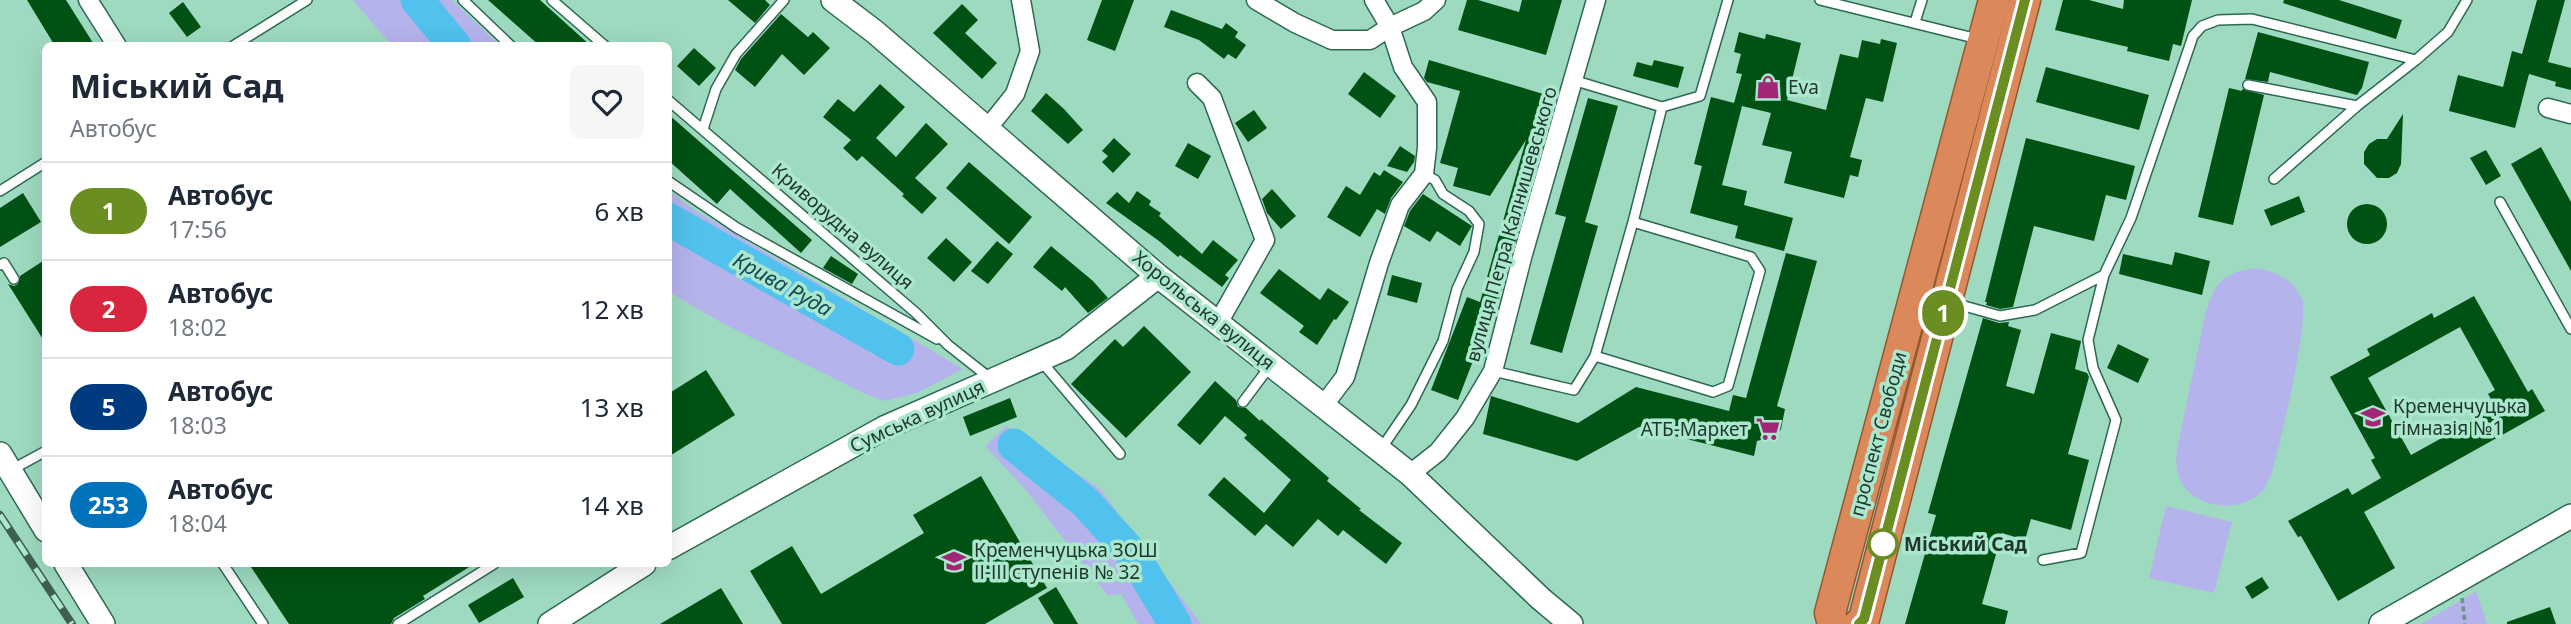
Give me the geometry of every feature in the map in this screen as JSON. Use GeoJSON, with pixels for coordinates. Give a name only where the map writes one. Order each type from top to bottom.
{"type":"FeatureCollection","features":[{"type":"Feature","properties":{"kind":"highway","name":"проспект Свободи"},"geometry":{"type":"LineString","coordinates":[[1833,624],[1830,613],[1994,0]]}},
{"type":"Feature","properties":{"kind":"highway","name":"проспект Свободи"},"geometry":{"type":"LineString","coordinates":[[1859,624],[1864,619],[2025,0]]}},
{"type":"Feature","properties":{"kind":"street"},"geometry":{"type":"LineString","coordinates":[[88,0],[114,42]]}},
{"type":"Feature","properties":{"kind":"street","name":"Хорольська вулиця"},"geometry":{"type":"LineString","coordinates":[[833,0],[875,32],[1158,276],[1410,474],[1571,624]]}},
{"type":"Feature","properties":{"kind":"street"},"geometry":{"type":"LineString","coordinates":[[987,129],[1015,94],[1030,51],[1021,0]]}},
{"type":"Feature","properties":{"kind":"street"},"geometry":{"type":"LineString","coordinates":[[1256,0],[1295,23],[1332,40],[1370,40],[1424,11],[1436,0]]}},
{"type":"Feature","properties":{"kind":"street"},"geometry":{"type":"LineString","coordinates":[[1323,406],[1345,377],[1379,263],[1400,205],[1424,174],[1427,102],[1403,67],[1390,27],[1374,0]]}},
{"type":"Feature","properties":{"kind":"street","name":"вулиця Петра Калнишевського"},"geometry":{"type":"LineString","coordinates":[[1410,474],[1438,452],[1465,418],[1493,370],[1523,254],[1596,0]]}},
{"type":"Feature","properties":{"kind":"street"},"geometry":{"type":"LineString","coordinates":[[1197,83],[1212,98],[1265,240],[1218,323]]}},
{"type":"Feature","properties":{"kind":"street"},"geometry":{"type":"LineString","coordinates":[[2548,108],[2571,114]]}},
{"type":"Feature","properties":{"kind":"street","name":"Сумська вулиця"},"geometry":{"type":"LineString","coordinates":[[672,546],[884,428],[1066,348],[1158,276]]}},
{"type":"Feature","properties":{"kind":"street"},"geometry":{"type":"LineString","coordinates":[[5,463],[42,523]]}},
{"type":"Feature","properties":{"kind":"street"},"geometry":{"type":"LineString","coordinates":[[2381,624],[2571,516]]}},
{"type":"Feature","properties":{"kind":"street"},"geometry":{"type":"LineString","coordinates":[[68,567],[103,624]]}},
{"type":"Feature","properties":{"kind":"street"},"geometry":{"type":"LineString","coordinates":[[550,624],[639,567]]}},
{"type":"Feature","properties":{"kind":"lane"},"geometry":{"type":"LineString","coordinates":[[239,42],[307,0]]}},
{"type":"Feature","properties":{"kind":"lane"},"geometry":{"type":"LineString","coordinates":[[463,0],[507,42]]}},
{"type":"Feature","properties":{"kind":"lane"},"geometry":{"type":"LineString","coordinates":[[552,0],[600,42]]}},
{"type":"Feature","properties":{"kind":"lane"},"geometry":{"type":"LineString","coordinates":[[703,129],[716,89],[736,54],[784,0]]}},
{"type":"Feature","properties":{"kind":"lane"},"geometry":{"type":"LineString","coordinates":[[1573,80],[1662,107],[1700,96],[1728,0]]}},
{"type":"Feature","properties":{"kind":"lane"},"geometry":{"type":"LineString","coordinates":[[1820,0],[1984,41]]}},
{"type":"Feature","properties":{"kind":"lane"},"geometry":{"type":"LineString","coordinates":[[1915,22],[1922,0]]}},
{"type":"Feature","properties":{"kind":"lane"},"geometry":{"type":"LineString","coordinates":[[2274,179],[2357,106],[2448,32],[2467,0]]}},
{"type":"Feature","properties":{"kind":"lane"},"geometry":{"type":"LineString","coordinates":[[2043,560],[2081,553],[2116,420],[2093,368],[2088,340],[2104,275],[2132,218],[2193,36],[2202,26],[2218,20],[2252,19],[2416,60]]}},
{"type":"Feature","properties":{"kind":"lane"},"geometry":{"type":"LineString","coordinates":[[2248,85],[2357,106]]}},
{"type":"Feature","properties":{"kind":"lane","name":"Криворудна вулиця"},"geometry":{"type":"LineString","coordinates":[[672,103],[916,313],[948,345],[993,380]]}},
{"type":"Feature","properties":{"kind":"lane"},"geometry":{"type":"LineString","coordinates":[[1493,370],[1574,390],[1595,356],[1662,107]]}},
{"type":"Feature","properties":{"kind":"lane"},"geometry":{"type":"LineString","coordinates":[[0,191],[42,165]]}},
{"type":"Feature","properties":{"kind":"lane"},"geometry":{"type":"LineString","coordinates":[[1380,451],[1411,405],[1443,341],[1457,289],[1474,252],[1479,224],[1469,211],[1443,194],[1435,180],[1424,174]]}},
{"type":"Feature","properties":{"kind":"lane"},"geometry":{"type":"LineString","coordinates":[[672,184],[737,228],[948,345]]}},
{"type":"Feature","properties":{"kind":"lane"},"geometry":{"type":"LineString","coordinates":[[2500,202],[2571,329]]}},
{"type":"Feature","properties":{"kind":"lane"},"geometry":{"type":"LineString","coordinates":[[1595,356],[1713,392],[1728,386],[1760,271],[1751,257],[1633,222]]}},
{"type":"Feature","properties":{"kind":"lane"},"geometry":{"type":"LineString","coordinates":[[0,265],[4,263],[14,279]]}},
{"type":"Feature","properties":{"kind":"lane"},"geometry":{"type":"LineString","coordinates":[[1946,302],[2000,316],[2035,310],[2104,275]]}},
{"type":"Feature","properties":{"kind":"lane"},"geometry":{"type":"LineString","coordinates":[[1040,360],[1120,454]]}},
{"type":"Feature","properties":{"kind":"lane"},"geometry":{"type":"LineString","coordinates":[[1243,402],[1271,365]]}},
{"type":"Feature","properties":{"kind":"lane"},"geometry":{"type":"LineString","coordinates":[[5,463],[42,452]]}},
{"type":"Feature","properties":{"kind":"lane"},"geometry":{"type":"LineString","coordinates":[[225,567],[263,624]]}},
{"type":"Feature","properties":{"kind":"lane"},"geometry":{"type":"LineString","coordinates":[[398,624],[489,567]]}},
{"type":"Feature","properties":{"kind":"shaded area"},"geometry":{"type":"Polygon","coordinates":[[[353,0],[452,0],[496,42],[388,42],[353,0]]]}},
{"type":"Feature","properties":{"kind":"shaded area"},"geometry":{"type":"Polygon","coordinates":[[[672,193],[696,211],[963,369],[917,393],[885,401],[863,393],[722,323],[672,294],[672,193]]]}},
{"type":"Feature","properties":{"kind":"shaded area"},"geometry":{"type":"Polygon","coordinates":[[[2255,268],[2283,277],[2299,292],[2303,312],[2298,357],[2271,476],[2263,490],[2254,498],[2242,503],[2217,505],[2205,502],[2185,488],[2177,469],[2177,448],[2206,311],[2213,292],[2228,276],[2255,268]]]}},
{"type":"Feature","properties":{"kind":"shaded area"},"geometry":{"type":"Polygon","coordinates":[[[1007,426],[1100,489],[1201,624],[1138,624],[1121,594],[1107,595],[1024,488],[985,446],[1007,426]]]}},
{"type":"Feature","properties":{"kind":"shaded area"},"geometry":{"type":"Polygon","coordinates":[[[2166,506],[2232,522],[2214,593],[2149,578],[2166,506]]]}},
{"type":"Feature","properties":{"kind":"shaded area"},"geometry":{"type":"Polygon","coordinates":[[[2476,591],[2487,624],[2421,624],[2476,591]]]}},
{"type":"Feature","properties":{"kind":"building"},"geometry":{"type":"Polygon","coordinates":[[[27,0],[66,0],[92,42],[53,42],[27,0]]]}},
{"type":"Feature","properties":{"kind":"building"},"geometry":{"type":"Polygon","coordinates":[[[488,0],[540,0],[587,42],[535,42],[488,0]]]}},
{"type":"Feature","properties":{"kind":"building"},"geometry":{"type":"Polygon","coordinates":[[[728,0],[765,0],[770,5],[755,23],[728,0]]]}},
{"type":"Feature","properties":{"kind":"building"},"geometry":{"type":"Polygon","coordinates":[[[1102,0],[1134,0],[1115,51],[1087,40],[1102,0]]]}},
{"type":"Feature","properties":{"kind":"building"},"geometry":{"type":"Polygon","coordinates":[[[1467,0],[1478,0],[1519,12],[1522,0],[1562,0],[1546,55],[1458,30],[1467,0]]]}},
{"type":"Feature","properties":{"kind":"building"},"geometry":{"type":"Polygon","coordinates":[[[2063,0],[2089,0],[2123,9],[2124,0],[2192,0],[2181,46],[2173,44],[2169,61],[2127,51],[2128,47],[2055,30],[2063,0]]]}},
{"type":"Feature","properties":{"kind":"building"},"geometry":{"type":"Polygon","coordinates":[[[2284,0],[2339,0],[2402,20],[2396,39],[2283,3],[2284,0]]]}},
{"type":"Feature","properties":{"kind":"building"},"geometry":{"type":"Polygon","coordinates":[[[2537,0],[2565,0],[2548,62],[2571,68],[2571,90],[2555,86],[2556,82],[2529,74],[2515,128],[2449,111],[2458,75],[2503,87],[2512,51],[2522,54],[2537,0]]]}},
{"type":"Feature","properties":{"kind":"building"},"geometry":{"type":"Polygon","coordinates":[[[183,2],[201,27],[187,37],[169,13],[183,2]]]}},
{"type":"Feature","properties":{"kind":"building"},"geometry":{"type":"Polygon","coordinates":[[[962,4],[978,20],[965,33],[997,63],[982,79],[933,33],[962,4]]]}},
{"type":"Feature","properties":{"kind":"building"},"geometry":{"type":"Polygon","coordinates":[[[1171,10],[1222,29],[1226,23],[1238,32],[1235,37],[1246,45],[1236,59],[1228,54],[1224,59],[1199,40],[1164,27],[1171,10]]]}},
{"type":"Feature","properties":{"kind":"building"},"geometry":{"type":"Polygon","coordinates":[[[781,14],[808,37],[813,32],[830,48],[804,75],[782,54],[755,87],[735,70],[741,59],[781,14]]]}},
{"type":"Feature","properties":{"kind":"building"},"geometry":{"type":"Polygon","coordinates":[[[1739,32],[1765,39],[1766,34],[1801,43],[1787,100],[1826,110],[1840,54],[1858,58],[1862,40],[1880,44],[1881,39],[1897,43],[1883,102],[1866,98],[1850,157],[1862,160],[1858,177],[1850,175],[1844,198],[1784,183],[1792,152],[1762,145],[1771,113],[1742,106],[1722,185],[1747,191],[1744,205],[1793,218],[1784,251],[1735,238],[1738,226],[1690,213],[1702,166],[1694,164],[1711,97],[1734,103],[1742,74],[1736,73],[1741,54],[1734,52],[1739,32]]]}},
{"type":"Feature","properties":{"kind":"building"},"geometry":{"type":"Polygon","coordinates":[[[2258,32],[2369,62],[2362,88],[2357,95],[2270,72],[2268,82],[2245,79],[2258,32]]]}},
{"type":"Feature","properties":{"kind":"building"},"geometry":{"type":"Polygon","coordinates":[[[694,48],[716,68],[699,86],[677,66],[694,48]]]}},
{"type":"Feature","properties":{"kind":"building"},"geometry":{"type":"Polygon","coordinates":[[[1429,60],[1550,96],[1539,135],[1545,137],[1499,299],[1497,298],[1458,400],[1431,390],[1467,297],[1480,302],[1526,140],[1490,196],[1453,186],[1458,168],[1440,163],[1460,91],[1427,82],[1424,78],[1429,60]]]}},
{"type":"Feature","properties":{"kind":"building"},"geometry":{"type":"Polygon","coordinates":[[[1654,60],[1684,67],[1678,88],[1633,76],[1637,62],[1652,66],[1654,60]]]}},
{"type":"Feature","properties":{"kind":"building"},"geometry":{"type":"Polygon","coordinates":[[[2046,67],[2149,95],[2139,130],[2036,102],[2046,67]]]}},
{"type":"Feature","properties":{"kind":"building"},"geometry":{"type":"Polygon","coordinates":[[[1364,72],[1396,96],[1380,118],[1348,94],[1364,72]]]}},
{"type":"Feature","properties":{"kind":"building"},"geometry":{"type":"Polygon","coordinates":[[[880,84],[905,107],[876,138],[896,157],[926,123],[948,144],[915,178],[937,198],[922,214],[862,156],[857,161],[843,148],[851,140],[823,117],[838,99],[854,112],[880,84]]]}},
{"type":"Feature","properties":{"kind":"building"},"geometry":{"type":"Polygon","coordinates":[[[2229,88],[2264,95],[2233,225],[2198,217],[2229,88]]]}},
{"type":"Feature","properties":{"kind":"building"},"geometry":{"type":"Polygon","coordinates":[[[1046,93],[1083,130],[1068,144],[1031,111],[1046,93]]]}},
{"type":"Feature","properties":{"kind":"building"},"geometry":{"type":"Polygon","coordinates":[[[1588,98],[1618,106],[1585,222],[1598,226],[1562,353],[1530,344],[1566,217],[1555,214],[1588,98]]]}},
{"type":"Feature","properties":{"kind":"building"},"geometry":{"type":"Polygon","coordinates":[[[1254,110],[1267,128],[1248,142],[1235,123],[1254,110]]]}},
{"type":"Feature","properties":{"kind":"building"},"geometry":{"type":"Polygon","coordinates":[[[2403,114],[2401,164],[2397,173],[2389,178],[2377,178],[2364,164],[2364,152],[2369,144],[2377,139],[2387,139],[2403,114]]]}},
{"type":"Feature","properties":{"kind":"building"},"geometry":{"type":"Polygon","coordinates":[[[672,118],[812,240],[801,253],[730,189],[717,204],[672,164],[672,118]]]}},
{"type":"Feature","properties":{"kind":"building"},"geometry":{"type":"Polygon","coordinates":[[[1114,138],[1131,154],[1113,173],[1102,162],[1108,156],[1102,151],[1114,138]]]}},
{"type":"Feature","properties":{"kind":"building"},"geometry":{"type":"Polygon","coordinates":[[[2026,138],[2135,166],[2126,200],[2106,195],[2094,241],[2034,226],[2013,307],[2000,309],[1986,305],[1985,302],[2026,138]]]}},
{"type":"Feature","properties":{"kind":"building"},"geometry":{"type":"Polygon","coordinates":[[[1188,143],[1211,156],[1198,179],[1175,166],[1188,143]]]}},
{"type":"Feature","properties":{"kind":"building"},"geometry":{"type":"Polygon","coordinates":[[[1400,146],[1415,156],[1407,172],[1387,166],[1400,146]]]}},
{"type":"Feature","properties":{"kind":"building"},"geometry":{"type":"Polygon","coordinates":[[[2541,147],[2571,202],[2571,271],[2511,164],[2541,147]]]}},
{"type":"Feature","properties":{"kind":"building"},"geometry":{"type":"Polygon","coordinates":[[[2486,150],[2501,176],[2486,185],[2470,158],[2486,150]]]}},
{"type":"Feature","properties":{"kind":"building"},"geometry":{"type":"Polygon","coordinates":[[[969,162],[1032,217],[1009,244],[946,188],[969,162]]]}},
{"type":"Feature","properties":{"kind":"building"},"geometry":{"type":"Polygon","coordinates":[[[1384,170],[1403,182],[1391,198],[1385,214],[1377,209],[1360,237],[1327,217],[1346,186],[1360,195],[1374,172],[1380,176],[1384,170]]]}},
{"type":"Feature","properties":{"kind":"building"},"geometry":{"type":"Polygon","coordinates":[[[1272,189],[1296,216],[1281,229],[1267,213],[1262,199],[1272,189]]]}},
{"type":"Feature","properties":{"kind":"building"},"geometry":{"type":"Polygon","coordinates":[[[1137,191],[1151,201],[1149,205],[1161,213],[1159,216],[1202,254],[1213,240],[1238,260],[1225,275],[1229,278],[1222,287],[1106,203],[1117,192],[1129,203],[1137,191]]]}},
{"type":"Feature","properties":{"kind":"building"},"geometry":{"type":"Polygon","coordinates":[[[23,193],[41,222],[0,247],[0,208],[23,193]]]}},
{"type":"Feature","properties":{"kind":"building"},"geometry":{"type":"Polygon","coordinates":[[[1423,194],[1472,226],[1460,246],[1437,231],[1430,242],[1404,226],[1410,211],[1423,194]]]}},
{"type":"Feature","properties":{"kind":"building"},"geometry":{"type":"Polygon","coordinates":[[[2299,196],[2305,212],[2271,226],[2264,210],[2299,196]]]}},
{"type":"Feature","properties":{"kind":"building"},"geometry":{"type":"Polygon","coordinates":[[[2367,204],[2381,210],[2387,224],[2381,238],[2367,244],[2353,238],[2347,224],[2353,210],[2367,204]]]}},
{"type":"Feature","properties":{"kind":"building"},"geometry":{"type":"Polygon","coordinates":[[[946,238],[972,262],[954,282],[927,258],[946,238]]]}},
{"type":"Feature","properties":{"kind":"building"},"geometry":{"type":"Polygon","coordinates":[[[997,241],[1013,254],[988,284],[971,271],[997,241]]]}},
{"type":"Feature","properties":{"kind":"building"},"geometry":{"type":"Polygon","coordinates":[[[1051,246],[1093,281],[1108,298],[1088,313],[1065,287],[1062,291],[1033,267],[1051,246]]]}},
{"type":"Feature","properties":{"kind":"building"},"geometry":{"type":"Polygon","coordinates":[[[2175,252],[2210,261],[2202,295],[2119,274],[2123,254],[2172,265],[2175,252]]]}},
{"type":"Feature","properties":{"kind":"building"},"geometry":{"type":"Polygon","coordinates":[[[1786,253],[1817,261],[1777,406],[1785,409],[1781,429],[1776,436],[1757,441],[1754,456],[1639,427],[1577,461],[1483,434],[1491,396],[1578,423],[1636,387],[1729,411],[1733,395],[1746,398],[1786,253]]]}},
{"type":"Feature","properties":{"kind":"building"},"geometry":{"type":"Polygon","coordinates":[[[831,256],[858,274],[852,284],[823,268],[831,256]]]}},
{"type":"Feature","properties":{"kind":"building"},"geometry":{"type":"Polygon","coordinates":[[[42,262],[42,338],[8,284],[18,284],[20,276],[42,262]]]}},
{"type":"Feature","properties":{"kind":"building"},"geometry":{"type":"Polygon","coordinates":[[[1279,269],[1320,300],[1328,288],[1349,302],[1317,345],[1299,332],[1304,326],[1260,293],[1279,269]]]}},
{"type":"Feature","properties":{"kind":"building"},"geometry":{"type":"Polygon","coordinates":[[[1392,275],[1422,283],[1417,303],[1387,295],[1392,275]]]}},
{"type":"Feature","properties":{"kind":"building"},"geometry":{"type":"Polygon","coordinates":[[[2474,296],[2528,392],[2532,389],[2545,411],[2364,512],[2395,568],[2338,601],[2301,536],[2298,537],[2288,521],[2348,488],[2352,495],[2381,478],[2371,460],[2375,458],[2330,377],[2370,355],[2367,349],[2432,313],[2434,318],[2474,296]],[[2460,327],[2368,378],[2411,455],[2496,408],[2488,394],[2495,390],[2460,327]]]}},
{"type":"Feature","properties":{"kind":"building"},"geometry":{"type":"Polygon","coordinates":[[[1983,318],[1999,323],[2009,322],[2008,326],[2021,330],[2006,386],[2034,394],[2051,333],[2081,341],[2075,369],[2087,373],[2089,377],[2068,454],[2089,460],[2071,530],[2031,519],[2025,540],[2002,533],[1982,604],[2008,611],[2005,624],[1905,624],[1936,515],[1928,513],[1983,318]]]}},
{"type":"Feature","properties":{"kind":"building"},"geometry":{"type":"Polygon","coordinates":[[[1144,326],[1191,372],[1126,438],[1071,384],[1115,339],[1123,347],[1144,326]]]}},
{"type":"Feature","properties":{"kind":"building"},"geometry":{"type":"Polygon","coordinates":[[[2118,344],[2149,359],[2138,383],[2107,368],[2118,344]]]}},
{"type":"Feature","properties":{"kind":"building"},"geometry":{"type":"Polygon","coordinates":[[[706,370],[735,415],[672,454],[672,391],[706,370]]]}},
{"type":"Feature","properties":{"kind":"building"},"geometry":{"type":"Polygon","coordinates":[[[1215,381],[1236,400],[1238,407],[1246,408],[1260,421],[1261,419],[1329,478],[1327,481],[1361,509],[1359,510],[1402,543],[1386,564],[1343,530],[1338,536],[1318,519],[1293,547],[1266,524],[1255,536],[1208,495],[1224,477],[1264,513],[1291,480],[1244,438],[1247,435],[1225,416],[1200,445],[1177,425],[1215,381]]]}},
{"type":"Feature","properties":{"kind":"building"},"geometry":{"type":"Polygon","coordinates":[[[1010,398],[1017,417],[970,436],[963,417],[1010,398]]]}},
{"type":"Feature","properties":{"kind":"building","name":"Кременчуцька ЗОШ ІІ-ІІІ ступенів № 32"},"geometry":{"type":"Polygon","coordinates":[[[981,476],[1047,588],[985,624],[782,624],[750,571],[792,546],[821,594],[924,533],[913,515],[981,476]]]}},
{"type":"Feature","properties":{"kind":"building"},"geometry":{"type":"Polygon","coordinates":[[[251,567],[469,567],[423,596],[425,599],[394,618],[391,624],[289,624],[251,567]]]}},
{"type":"Feature","properties":{"kind":"building"},"geometry":{"type":"Polygon","coordinates":[[[2262,577],[2269,588],[2252,599],[2245,587],[2262,577]]]}},
{"type":"Feature","properties":{"kind":"building"},"geometry":{"type":"Polygon","coordinates":[[[513,578],[524,597],[479,623],[468,605],[513,578]]]}},
{"type":"Feature","properties":{"kind":"building"},"geometry":{"type":"Polygon","coordinates":[[[1056,587],[1078,624],[1054,624],[1038,598],[1056,587]]]}},
{"type":"Feature","properties":{"kind":"building"},"geometry":{"type":"Polygon","coordinates":[[[721,588],[743,624],[660,624],[721,588]]]}},
{"type":"Feature","properties":{"kind":"building"},"geometry":{"type":"Polygon","coordinates":[[[2550,607],[2556,624],[2507,624],[2507,622],[2550,607]]]}},
{"type":"Feature","properties":{"kind":"waterway","name":"Крива Руда"},"geometry":{"type":"LineString","coordinates":[[417,0],[452,42]]}},
{"type":"Feature","properties":{"kind":"waterway","name":"Крива Руда"},"geometry":{"type":"LineString","coordinates":[[672,221],[898,349]]}},
{"type":"Feature","properties":{"kind":"waterway","name":"Крива Руда"},"geometry":{"type":"LineString","coordinates":[[1014,445],[1085,502],[1134,556],[1175,624]]}},
{"type":"Feature","properties":{"kind":"railway"},"geometry":{"type":"LineString","coordinates":[[0,515],[72,624]]}},
{"type":"Feature","properties":{"kind":"bus line","name":"1"},"geometry":{"type":"LineString","coordinates":[[1859,624],[1864,619],[2025,0]]}},
{"type":"Feature","properties":{"kind":"place","name":"Eva"},"geometry":{"type":"Point","coordinates":[1768,87]}},
{"type":"Feature","properties":{"kind":"place","name":"Кременчуцька гімназія №1"},"geometry":{"type":"Point","coordinates":[2373,417]}},
{"type":"Feature","properties":{"kind":"place","name":"АТБ-Маркет"},"geometry":{"type":"Point","coordinates":[1768,429]}},
{"type":"Feature","properties":{"kind":"place","name":"Міський Сад"},"geometry":{"type":"Point","coordinates":[1883,544]}},
{"type":"Feature","properties":{"kind":"place","name":"Кременчуцька ЗОШ ІІ-ІІІ ступенів № 32"},"geometry":{"type":"Point","coordinates":[954,561]}}]}
